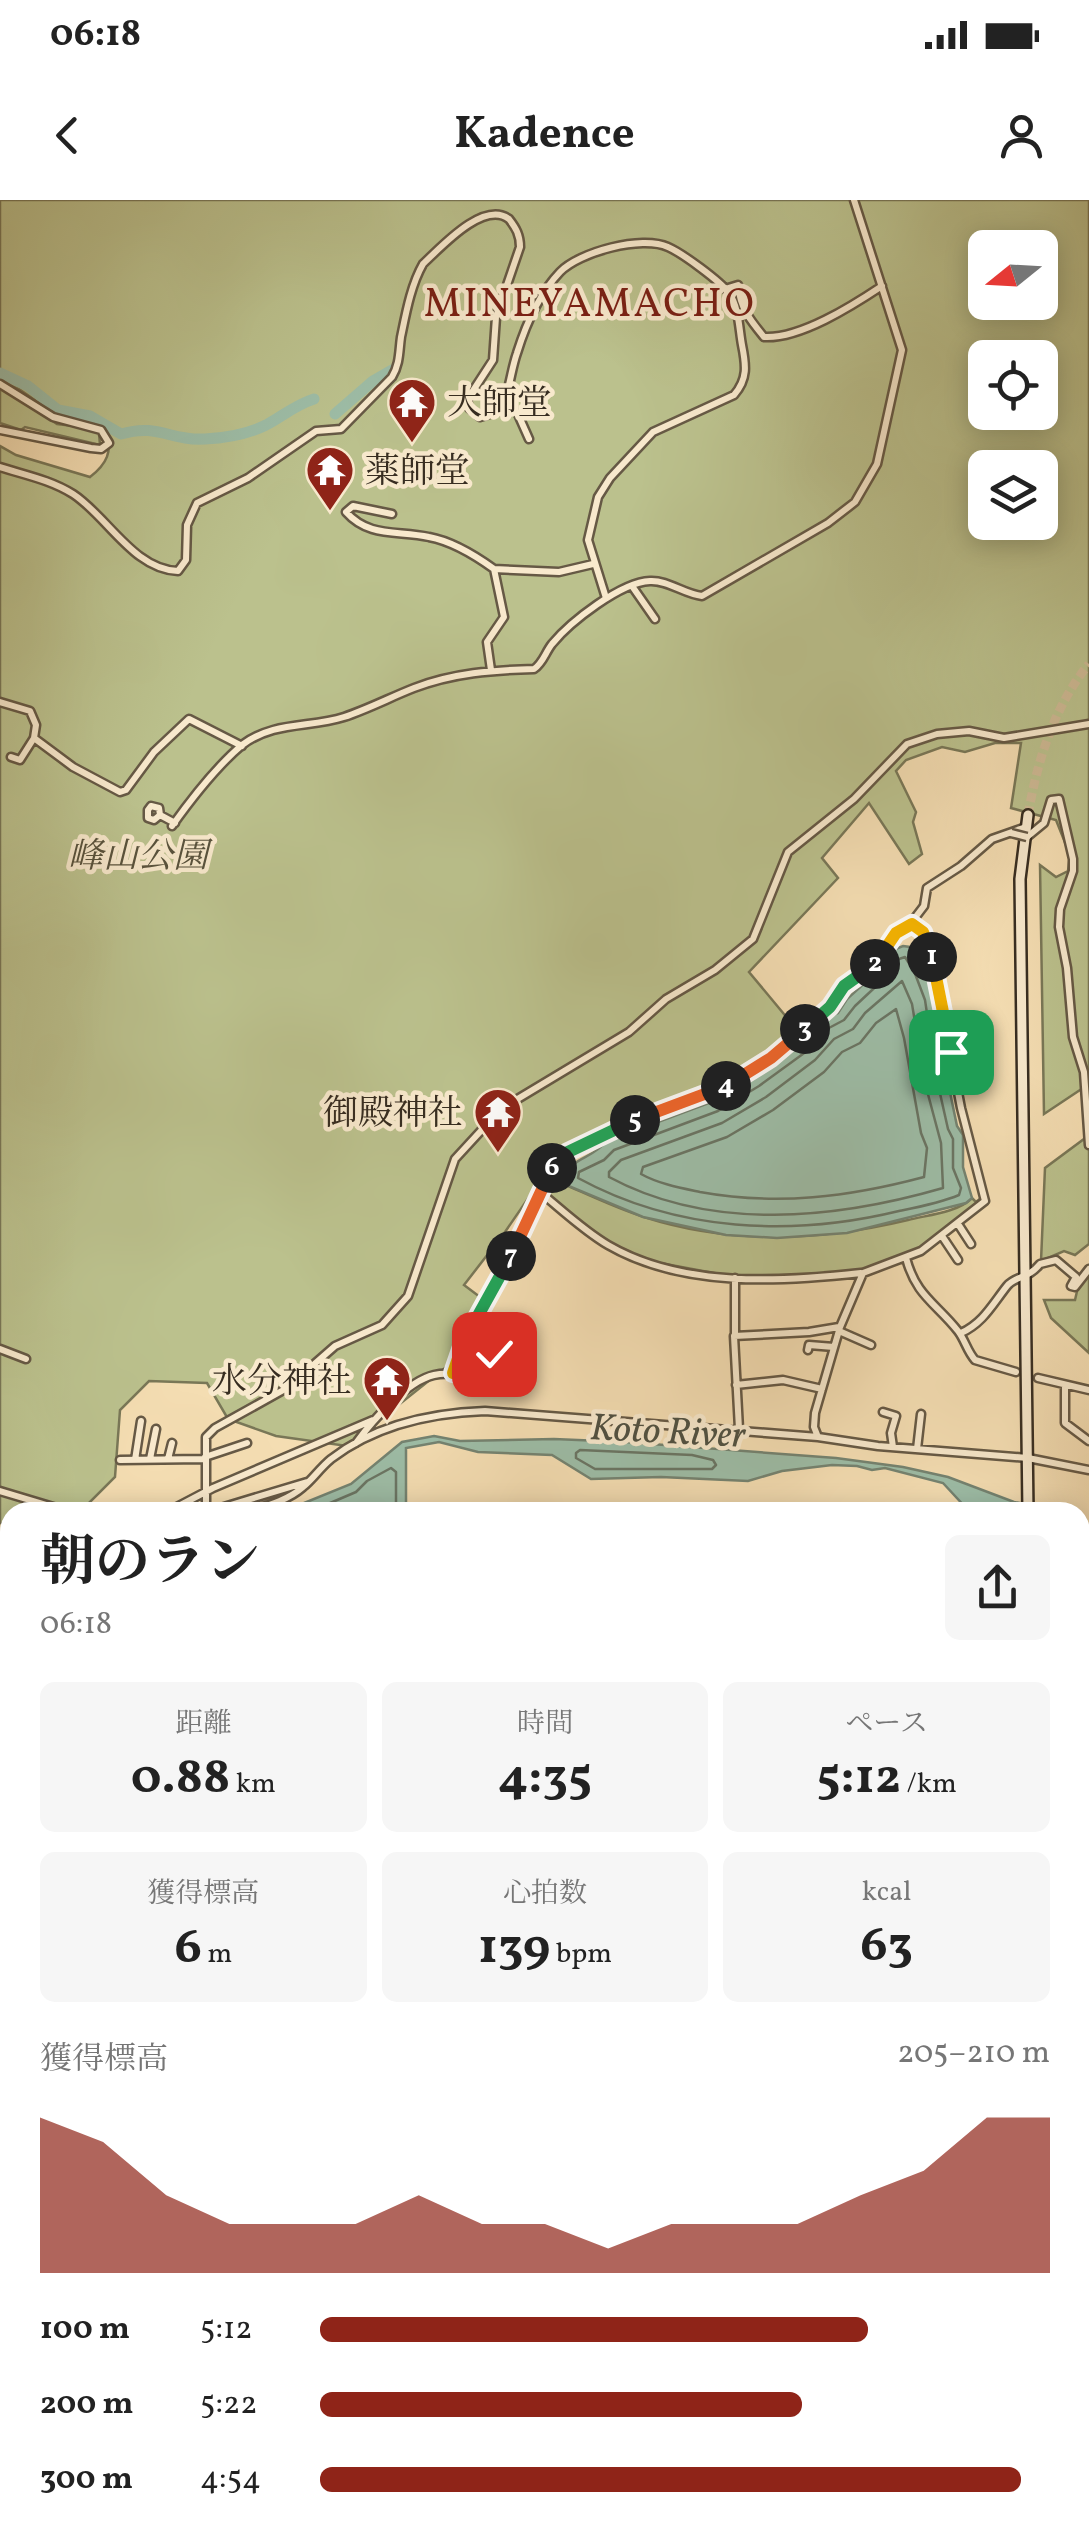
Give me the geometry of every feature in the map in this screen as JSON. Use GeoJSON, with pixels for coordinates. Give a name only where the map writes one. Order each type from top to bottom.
{"type":"FeatureCollection","features":[{"type":"Feature","properties":{"kind":"street"},"geometry":{"type":"LineString","coordinates":[[160,815],[174,824],[242,746],[269,731],[292,723],[346,716],[413,688],[491,670],[540,667],[553,643],[606,598],[654,580],[702,596],[855,502],[876,464],[902,364],[902,350],[854,200]]}},
{"type":"Feature","properties":{"kind":"street"},"geometry":{"type":"LineString","coordinates":[[0,467],[63,488],[91,506],[138,554],[162,568],[178,571],[186,560],[187,524],[196,503],[248,478],[316,432],[341,429],[398,368],[400,341],[423,264],[476,212],[486,208],[502,210],[520,236],[520,247],[496,317],[492,360],[467,400],[469,408],[480,417],[493,415],[507,398],[517,354],[539,301],[563,268],[585,254],[638,244],[670,247],[725,289],[735,306],[746,363],[742,386],[734,395],[653,432],[610,478],[598,497],[589,529],[594,564],[606,598]]}},
{"type":"Feature","properties":{"kind":"street"},"geometry":{"type":"LineString","coordinates":[[725,289],[738,286],[746,316],[764,337],[774,337],[799,330],[882,286]]}},
{"type":"Feature","properties":{"kind":"street"},"geometry":{"type":"LineString","coordinates":[[0,384],[53,416],[101,430],[108,443],[101,449],[91,448],[0,430]]}},
{"type":"Feature","properties":{"kind":"street"},"geometry":{"type":"LineString","coordinates":[[502,406],[517,412],[529,439]]}},
{"type":"Feature","properties":{"kind":"street"},"geometry":{"type":"LineString","coordinates":[[392,514],[353,506],[346,512],[356,524],[386,534],[438,539],[476,555],[494,569],[559,572],[594,564]]}},
{"type":"Feature","properties":{"kind":"street"},"geometry":{"type":"LineString","coordinates":[[491,670],[487,642],[504,617],[494,569]]}},
{"type":"Feature","properties":{"kind":"street"},"geometry":{"type":"LineString","coordinates":[[632,586],[655,619]]}},
{"type":"Feature","properties":{"kind":"street"},"geometry":{"type":"LineString","coordinates":[[0,702],[30,710],[36,725],[34,738],[20,760],[12,758]]}},
{"type":"Feature","properties":{"kind":"street"},"geometry":{"type":"LineString","coordinates":[[34,738],[73,767],[120,792],[189,719],[242,746]]}},
{"type":"Feature","properties":{"kind":"street"},"geometry":{"type":"LineString","coordinates":[[203,1502],[204,1444],[215,1428],[263,1404],[335,1346],[382,1325],[398,1310],[408,1296],[455,1159],[484,1125],[501,1109],[630,1032],[666,1000],[715,970],[752,939],[788,852],[854,799],[896,752],[937,734],[968,731],[1004,738],[1089,724]]}},
{"type":"Feature","properties":{"kind":"street"},"geometry":{"type":"LineString","coordinates":[[455,1374],[467,1334],[555,1163],[568,1152],[664,1108],[735,1082],[771,1058],[830,1007],[844,986],[874,966],[896,933],[912,924],[924,906],[927,888],[961,866],[984,844],[1044,823],[1051,800],[1058,799],[1074,859],[1060,909],[1059,928],[1073,1037],[1084,1072],[1089,1144]]}},
{"type":"Feature","properties":{"kind":"street"},"geometry":{"type":"LineString","coordinates":[[1028,815],[1020,879],[1028,1502]]}},
{"type":"Feature","properties":{"kind":"street"},"geometry":{"type":"LineString","coordinates":[[540,1192],[592,1235],[635,1258],[735,1278],[801,1280],[863,1273],[906,1258],[942,1236],[984,1204],[985,1198],[961,1108],[932,957],[923,932],[912,924]]}},
{"type":"Feature","properties":{"kind":"street"},"geometry":{"type":"LineString","coordinates":[[958,1224],[971,1244]]}},
{"type":"Feature","properties":{"kind":"street"},"geometry":{"type":"LineString","coordinates":[[942,1236],[958,1260]]}},
{"type":"Feature","properties":{"kind":"street"},"geometry":{"type":"LineString","coordinates":[[906,1258],[915,1286],[961,1333],[975,1360],[1016,1372]]}},
{"type":"Feature","properties":{"kind":"street"},"geometry":{"type":"LineString","coordinates":[[961,1333],[976,1326],[1012,1282],[1026,1278],[1040,1264],[1056,1260],[1076,1277],[1071,1286],[1074,1288],[1089,1268]]}},
{"type":"Feature","properties":{"kind":"street"},"geometry":{"type":"LineString","coordinates":[[818,1437],[814,1427],[822,1389],[839,1329],[863,1273]]}},
{"type":"Feature","properties":{"kind":"street"},"geometry":{"type":"LineString","coordinates":[[735,1278],[739,1430]]}},
{"type":"Feature","properties":{"kind":"street"},"geometry":{"type":"LineString","coordinates":[[187,1502],[373,1420],[423,1380],[455,1374],[488,1360],[513,1332],[503,1318]]}},
{"type":"Feature","properties":{"kind":"street"},"geometry":{"type":"LineString","coordinates":[[735,1336],[839,1329],[871,1345]]}},
{"type":"Feature","properties":{"kind":"street"},"geometry":{"type":"LineString","coordinates":[[808,1350],[809,1345],[834,1348]]}},
{"type":"Feature","properties":{"kind":"street"},"geometry":{"type":"LineString","coordinates":[[0,1350],[26,1359]]}},
{"type":"Feature","properties":{"kind":"street"},"geometry":{"type":"LineString","coordinates":[[455,1374],[473,1379]]}},
{"type":"Feature","properties":{"kind":"street"},"geometry":{"type":"LineString","coordinates":[[1038,1378],[1089,1390]]}},
{"type":"Feature","properties":{"kind":"street"},"geometry":{"type":"LineString","coordinates":[[736,1385],[784,1380],[822,1389]]}},
{"type":"Feature","properties":{"kind":"street"},"geometry":{"type":"LineString","coordinates":[[1066,1385],[1065,1423],[1089,1441]]}},
{"type":"Feature","properties":{"kind":"street"},"geometry":{"type":"LineString","coordinates":[[275,1502],[356,1444],[406,1422],[470,1412],[818,1437],[1089,1470]]}},
{"type":"Feature","properties":{"kind":"street"},"geometry":{"type":"LineString","coordinates":[[884,1412],[896,1416],[891,1433],[893,1447]]}},
{"type":"Feature","properties":{"kind":"street"},"geometry":{"type":"LineString","coordinates":[[917,1449],[921,1414]]}},
{"type":"Feature","properties":{"kind":"street"},"geometry":{"type":"LineString","coordinates":[[356,1444],[373,1420]]}},
{"type":"Feature","properties":{"kind":"street"},"geometry":{"type":"LineString","coordinates":[[135,1460],[141,1422]]}},
{"type":"Feature","properties":{"kind":"street"},"geometry":{"type":"LineString","coordinates":[[795,1435],[814,1427]]}},
{"type":"Feature","properties":{"kind":"street"},"geometry":{"type":"LineString","coordinates":[[150,1460],[156,1428]]}},
{"type":"Feature","properties":{"kind":"street"},"geometry":{"type":"LineString","coordinates":[[120,1460],[205,1458],[246,1443]]}},
{"type":"Feature","properties":{"kind":"street"},"geometry":{"type":"LineString","coordinates":[[168,1459],[172,1444]]}},
{"type":"Feature","properties":{"kind":"street"},"geometry":{"type":"LineString","coordinates":[[241,1502],[308,1482]]}},
{"type":"Feature","properties":{"kind":"street"},"geometry":{"type":"LineString","coordinates":[[0,1491],[37,1502]]}},
{"type":"Feature","properties":{"kind":"green space","name":"峰山公園"},"geometry":{"type":"Polygon","coordinates":[[[0,200],[1089,200],[1089,1084],[1044,1114],[1040,865],[1056,877],[1068,871],[1070,855],[1056,820],[1011,808],[1021,743],[995,743],[965,752],[942,747],[906,760],[896,771],[916,812],[913,822],[922,854],[909,864],[869,803],[822,858],[838,878],[749,972],[798,1031],[760,1062],[716,1089],[632,1121],[549,1168],[464,1285],[488,1303],[455,1360],[347,1446],[276,1436],[228,1419],[207,1383],[149,1381],[120,1410],[115,1477],[90,1502],[0,1502],[0,446],[16,455],[90,477],[101,467],[108,451],[106,431],[58,416],[0,381],[0,200]]]}},
{"type":"Feature","properties":{"kind":"green space"},"geometry":{"type":"Polygon","coordinates":[[[0,385],[57,424],[91,428],[99,433],[100,445],[0,423],[0,385]]]}},
{"type":"Feature","properties":{"kind":"green space"},"geometry":{"type":"Polygon","coordinates":[[[1084,1139],[1089,1141],[1089,1244],[1075,1255],[1064,1251],[1041,1261],[1045,1168],[1084,1139]]]}},
{"type":"Feature","properties":{"kind":"green space"},"geometry":{"type":"Polygon","coordinates":[[[559,1182],[644,1217],[743,1236],[842,1232],[942,1213],[972,1198],[976,1202],[981,1198],[983,1202],[913,1253],[859,1271],[790,1278],[719,1274],[644,1260],[594,1234],[548,1196],[548,1185],[559,1182]]]}},
{"type":"Feature","properties":{"kind":"green space"},"geometry":{"type":"Polygon","coordinates":[[[1089,1272],[1089,1353],[1051,1318],[1044,1300],[1075,1300],[1078,1287],[1089,1272]]]}},
{"type":"Feature","properties":{"kind":"water"},"geometry":{"type":"Polygon","coordinates":[[[910,947],[924,966],[934,997],[957,1126],[963,1135],[963,1167],[972,1198],[966,1203],[847,1233],[777,1238],[726,1235],[643,1217],[559,1182],[576,1162],[607,1141],[714,1101],[754,1078],[801,1043],[822,1020],[838,1013],[893,950],[910,947]]]}},
{"type":"Feature","properties":{"kind":"water"},"geometry":{"type":"Polygon","coordinates":[[[434,1436],[460,1441],[554,1439],[836,1458],[948,1477],[1014,1502],[961,1502],[943,1483],[885,1468],[857,1466],[782,1471],[748,1481],[591,1479],[552,1455],[478,1452],[439,1442],[406,1448],[406,1502],[307,1502],[351,1484],[402,1442],[434,1436]]]}},
{"type":"Feature","properties":{"kind":"waterway"},"geometry":{"type":"LineString","coordinates":[[335,414],[392,370]]}},
{"type":"Feature","properties":{"kind":"waterway"},"geometry":{"type":"LineString","coordinates":[[0,373],[28,386],[58,410],[90,416],[121,434],[145,430],[193,439],[228,437],[259,428],[314,399]]}},
{"type":"Feature","properties":{"kind":"waterway"},"geometry":{"type":"LineString","coordinates":[[931,938],[933,951]]}},
{"type":"Feature","properties":{"kind":"waterway"},"geometry":{"type":"LineString","coordinates":[[832,998],[841,985]]}},
{"type":"Feature","properties":{"kind":"tunnel"},"geometry":{"type":"LineString","coordinates":[[1028,815],[1049,735],[1066,698],[1089,664]]}},
{"type":"Feature","properties":{"kind":"place","name":"大師堂"},"geometry":{"type":"Point","coordinates":[412,444]}},
{"type":"Feature","properties":{"kind":"place","name":"薬師堂"},"geometry":{"type":"Point","coordinates":[330,512]}},
{"type":"Feature","properties":{"kind":"place","name":"御殿神社"},"geometry":{"type":"Point","coordinates":[498,1154]}},
{"type":"Feature","properties":{"kind":"place","name":"水分神社"},"geometry":{"type":"Point","coordinates":[387,1422]}},
{"type":"Feature","properties":{"kind":"district","name":"MINEYAMACHO"},"geometry":{"type":"Point","coordinates":[590,302]}},
{"type":"Feature","properties":{"kind":"route"},"geometry":{"type":"LineString","coordinates":[[494,1354],[453,1373],[467,1334],[559,1158],[752,1072],[830,1007],[844,986],[874,966],[905,925],[918,926],[928,941],[951,1052]]}},
{"type":"Feature","properties":{"kind":"water label","name":"Koto River"},"geometry":{"type":"Point","coordinates":[668,1430]}}]}
